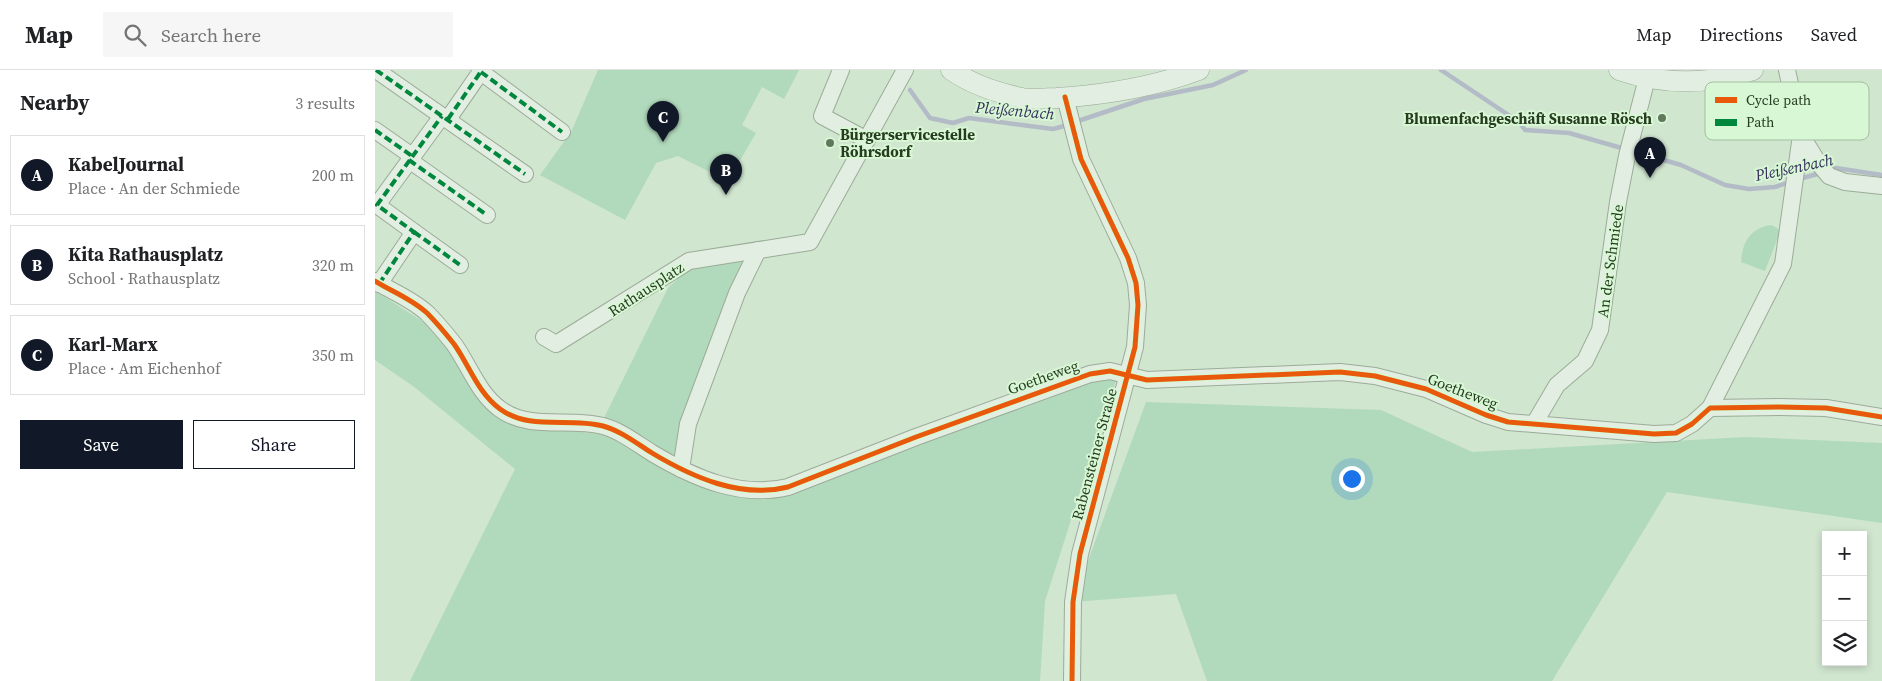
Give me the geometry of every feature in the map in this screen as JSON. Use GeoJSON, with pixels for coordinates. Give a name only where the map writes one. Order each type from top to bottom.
{"type":"FeatureCollection","features":[{"type":"Feature","properties":{"kind":"street"},"geometry":{"type":"LineString","coordinates":[[376,70],[525,174]]}},
{"type":"Feature","properties":{"kind":"street"},"geometry":{"type":"LineString","coordinates":[[841,70],[822,116],[867,140]]}},
{"type":"Feature","properties":{"kind":"street"},"geometry":{"type":"LineString","coordinates":[[951,70],[992,90],[1023,98],[1067,105],[1199,70]]}},
{"type":"Feature","properties":{"kind":"street"},"geometry":{"type":"LineString","coordinates":[[1619,70],[1647,78],[1694,82],[1734,76],[1753,70]]}},
{"type":"Feature","properties":{"kind":"street"},"geometry":{"type":"LineString","coordinates":[[460,265],[377,205],[410,158],[482,71],[562,132]]}},
{"type":"Feature","properties":{"kind":"street","name":"Rathausplatz"},"geometry":{"type":"LineString","coordinates":[[544,336],[556,344],[689,262],[810,242],[867,140],[899,72]]}},
{"type":"Feature","properties":{"kind":"street","name":"An der Schmiede"},"geometry":{"type":"LineString","coordinates":[[1534,424],[1557,385],[1585,361],[1599,330],[1618,202],[1627,156],[1647,78]]}},
{"type":"Feature","properties":{"kind":"street","name":"Rabensteiner Straße"},"geometry":{"type":"LineString","coordinates":[[1067,105],[1081,159],[1128,258],[1136,283],[1138,305],[1135,347],[1080,554],[1073,602],[1072,681]]}},
{"type":"Feature","properties":{"kind":"street"},"geometry":{"type":"LineString","coordinates":[[375,130],[487,215]]}},
{"type":"Feature","properties":{"kind":"street","name":"Goetheweg"},"geometry":{"type":"LineString","coordinates":[[377,282],[426,312],[453,344],[484,394],[499,409],[517,419],[540,422],[579,422],[619,431],[681,469],[720,485],[755,491],[772,491],[788,486],[1090,374],[1110,371],[1147,380],[1340,372],[1375,376],[1426,389],[1501,419],[1621,432],[1676,433],[1692,424],[1710,408],[1783,264],[1801,140]]}},
{"type":"Feature","properties":{"kind":"street"},"geometry":{"type":"LineString","coordinates":[[1804,140],[1824,170],[1845,182],[1882,186]]}},
{"type":"Feature","properties":{"kind":"street"},"geometry":{"type":"LineString","coordinates":[[377,282],[415,232]]}},
{"type":"Feature","properties":{"kind":"street"},"geometry":{"type":"LineString","coordinates":[[681,469],[688,424],[737,293],[758,250]]}},
{"type":"Feature","properties":{"kind":"street"},"geometry":{"type":"LineString","coordinates":[[1710,408],[1826,408],[1882,417]]}},
{"type":"Feature","properties":{"kind":"green space"},"geometry":{"type":"Polygon","coordinates":[[[598,70],[799,70],[784,99],[762,87],[742,125],[756,133],[728,181],[678,156],[656,163],[625,220],[540,175],[571,132],[598,70]]]}},
{"type":"Feature","properties":{"kind":"green space"},"geometry":{"type":"Polygon","coordinates":[[[1771,225],[1780,232],[1765,271],[1741,262],[1745,243],[1753,233],[1758,229],[1771,225]]]}},
{"type":"Feature","properties":{"kind":"green space"},"geometry":{"type":"Polygon","coordinates":[[[748,258],[676,457],[627,428],[603,420],[668,288],[690,267],[748,258]]]}},
{"type":"Feature","properties":{"kind":"green space"},"geometry":{"type":"Polygon","coordinates":[[[375,291],[433,328],[488,407],[520,425],[609,435],[730,493],[764,500],[1095,379],[1116,380],[1045,601],[1040,681],[410,681],[515,469],[413,386],[375,360],[375,291]]]}},
{"type":"Feature","properties":{"kind":"green space"},"geometry":{"type":"Polygon","coordinates":[[[1146,402],[1381,410],[1472,452],[1746,437],[1882,443],[1882,523],[1667,492],[1552,681],[1207,681],[1176,594],[1073,602],[1146,402]]]}},
{"type":"Feature","properties":{"kind":"waterway","name":"Pleißenbach"},"geometry":{"type":"LineString","coordinates":[[1075,122],[1144,99],[1213,85],[1246,70]]}},
{"type":"Feature","properties":{"kind":"waterway","name":"Pleißenbach"},"geometry":{"type":"LineString","coordinates":[[1441,70],[1519,122],[1525,130],[1569,133],[1625,149]]}},
{"type":"Feature","properties":{"kind":"waterway","name":"Pleißenbach"},"geometry":{"type":"LineString","coordinates":[[910,90],[930,118],[953,123],[969,118],[1053,129],[1068,125]]}},
{"type":"Feature","properties":{"kind":"waterway","name":"Pleißenbach"},"geometry":{"type":"LineString","coordinates":[[1632,151],[1681,165],[1725,185],[1749,189],[1775,187],[1790,182]]}},
{"type":"Feature","properties":{"kind":"waterway","name":"Pleißenbach"},"geometry":{"type":"LineString","coordinates":[[1828,170],[1836,168],[1882,175]]}},
{"type":"Feature","properties":{"kind":"waterway","name":"Pleißenbach"},"geometry":{"type":"LineString","coordinates":[[1799,179],[1821,173]]}},
{"type":"Feature","properties":{"kind":"marked path"},"geometry":{"type":"LineString","coordinates":[[376,70],[525,174]]}},
{"type":"Feature","properties":{"kind":"marked path"},"geometry":{"type":"LineString","coordinates":[[448,119],[482,70]]}},
{"type":"Feature","properties":{"kind":"marked path"},"geometry":{"type":"LineString","coordinates":[[481,72],[562,132]]}},
{"type":"Feature","properties":{"kind":"marked path"},"geometry":{"type":"LineString","coordinates":[[379,284],[414,232],[377,205],[442,116]]}},
{"type":"Feature","properties":{"kind":"marked path"},"geometry":{"type":"LineString","coordinates":[[375,130],[412,156]]}},
{"type":"Feature","properties":{"kind":"marked path"},"geometry":{"type":"LineString","coordinates":[[409,160],[487,215]]}},
{"type":"Feature","properties":{"kind":"marked path"},"geometry":{"type":"LineString","coordinates":[[414,232],[460,265]]}},
{"type":"Feature","properties":{"kind":"cycle path"},"geometry":{"type":"LineString","coordinates":[[1065,97],[1081,159],[1128,258],[1136,283],[1138,305],[1135,347],[1080,554],[1073,602],[1072,681]]}},
{"type":"Feature","properties":{"kind":"cycle path"},"geometry":{"type":"LineString","coordinates":[[375,281],[408,299],[427,313],[454,344],[486,395],[500,409],[512,416],[537,422],[590,424],[610,428],[667,462],[700,477],[717,484],[753,490],[788,487],[916,437],[1090,374],[1110,371],[1147,380],[1340,372],[1375,376],[1426,389],[1486,415],[1508,422],[1654,434],[1676,433],[1692,424],[1710,408],[1826,408],[1882,417]]}},
{"type":"Feature","properties":{"kind":"place","name":"Blumenfachgeschäft Susanne Rösch"},"geometry":{"type":"Point","coordinates":[1662,118]}},
{"type":"Feature","properties":{"kind":"place","name":"Karl-Marx"},"geometry":{"type":"Point","coordinates":[663,142]}},
{"type":"Feature","properties":{"kind":"place","name":"Bürgerservicestelle Röhrsdorf"},"geometry":{"type":"Point","coordinates":[830,143]}},
{"type":"Feature","properties":{"kind":"place","name":"KabelJournal"},"geometry":{"type":"Point","coordinates":[1650,178]}},
{"type":"Feature","properties":{"kind":"place","name":"Kita Rathausplatz"},"geometry":{"type":"Point","coordinates":[726,195]}}]}
